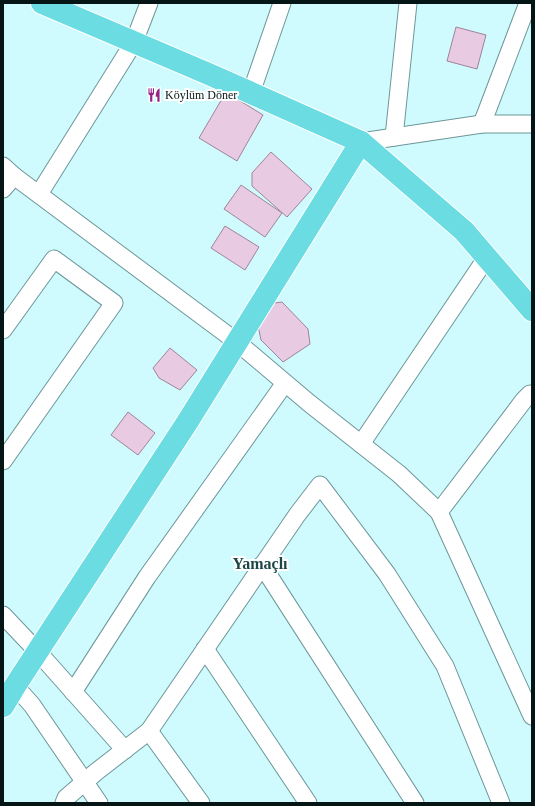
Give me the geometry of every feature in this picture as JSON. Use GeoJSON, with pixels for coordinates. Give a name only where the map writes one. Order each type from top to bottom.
{"type":"FeatureCollection","features":[{"type":"Feature","properties":{"kind":"main road"},"geometry":{"type":"LineString","coordinates":[[42,3],[361,142],[464,231],[532,310]]}},
{"type":"Feature","properties":{"kind":"main road"},"geometry":{"type":"LineString","coordinates":[[3,706],[188,421],[361,142]]}},
{"type":"Feature","properties":{"kind":"street"},"geometry":{"type":"LineString","coordinates":[[39,194],[134,42],[150,3]]}},
{"type":"Feature","properties":{"kind":"street"},"geometry":{"type":"LineString","coordinates":[[251,93],[282,3]]}},
{"type":"Feature","properties":{"kind":"street"},"geometry":{"type":"LineString","coordinates":[[394,137],[408,3]]}},
{"type":"Feature","properties":{"kind":"street"},"geometry":{"type":"LineString","coordinates":[[482,124],[528,3]]}},
{"type":"Feature","properties":{"kind":"street"},"geometry":{"type":"LineString","coordinates":[[361,142],[482,124],[532,124]]}},
{"type":"Feature","properties":{"kind":"street"},"geometry":{"type":"LineString","coordinates":[[3,189],[8,171],[237,342],[285,383],[399,474],[439,512],[532,716]]}},
{"type":"Feature","properties":{"kind":"street"},"geometry":{"type":"LineString","coordinates":[[361,444],[486,257]]}},
{"type":"Feature","properties":{"kind":"street"},"geometry":{"type":"LineString","coordinates":[[3,330],[54,259],[114,303],[3,461]]}},
{"type":"Feature","properties":{"kind":"street"},"geometry":{"type":"LineString","coordinates":[[73,692],[147,577],[285,383]]}},
{"type":"Feature","properties":{"kind":"street"},"geometry":{"type":"LineString","coordinates":[[439,512],[524,400],[532,394]]}},
{"type":"Feature","properties":{"kind":"street"},"geometry":{"type":"LineString","coordinates":[[64,803],[66,798],[84,782],[149,731],[262,565],[320,485],[387,574],[445,666],[500,803]]}},
{"type":"Feature","properties":{"kind":"street"},"geometry":{"type":"LineString","coordinates":[[262,565],[415,803]]}},
{"type":"Feature","properties":{"kind":"street"},"geometry":{"type":"LineString","coordinates":[[3,615],[125,750]]}},
{"type":"Feature","properties":{"kind":"street"},"geometry":{"type":"LineString","coordinates":[[205,649],[308,803]]}},
{"type":"Feature","properties":{"kind":"street"},"geometry":{"type":"LineString","coordinates":[[15,686],[32,705],[99,803]]}},
{"type":"Feature","properties":{"kind":"street"},"geometry":{"type":"LineString","coordinates":[[149,731],[201,803]]}},
{"type":"Feature","properties":{"kind":"building"},"geometry":{"type":"Polygon","coordinates":[[[456,27],[486,35],[477,69],[447,61],[456,27]]]}},
{"type":"Feature","properties":{"kind":"building"},"geometry":{"type":"Polygon","coordinates":[[[226,92],[263,115],[237,161],[199,138],[226,92]]]}},
{"type":"Feature","properties":{"kind":"building"},"geometry":{"type":"Polygon","coordinates":[[[271,152],[312,189],[287,217],[252,186],[252,173],[271,152]]]}},
{"type":"Feature","properties":{"kind":"building"},"geometry":{"type":"Polygon","coordinates":[[[241,185],[282,213],[265,237],[224,209],[241,185]]]}},
{"type":"Feature","properties":{"kind":"building"},"geometry":{"type":"Polygon","coordinates":[[[225,226],[259,247],[245,270],[211,248],[225,226]]]}},
{"type":"Feature","properties":{"kind":"building"},"geometry":{"type":"Polygon","coordinates":[[[282,302],[308,329],[310,344],[283,362],[261,340],[257,321],[267,304],[282,302]]]}},
{"type":"Feature","properties":{"kind":"building"},"geometry":{"type":"Polygon","coordinates":[[[170,348],[197,370],[180,390],[159,378],[153,368],[170,348]]]}},
{"type":"Feature","properties":{"kind":"building"},"geometry":{"type":"Polygon","coordinates":[[[128,412],[155,433],[138,455],[111,435],[128,412]]]}},
{"type":"Feature","properties":{"kind":"place","name":"Köylüm Döner"},"geometry":{"type":"Point","coordinates":[154,95]}},
{"type":"Feature","properties":{"kind":"district","name":"Yamaçlı"},"geometry":{"type":"Point","coordinates":[260,563]}}]}
